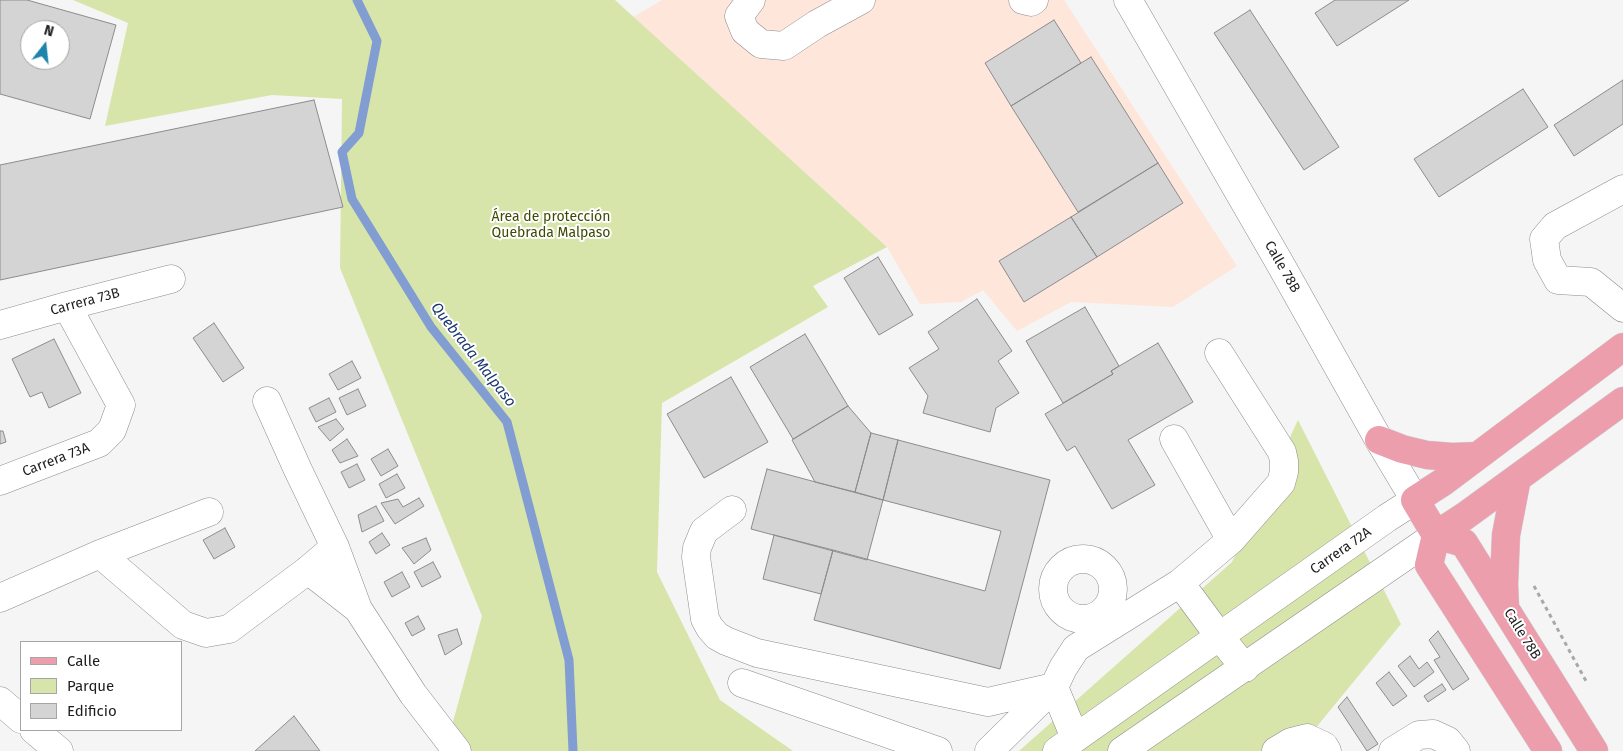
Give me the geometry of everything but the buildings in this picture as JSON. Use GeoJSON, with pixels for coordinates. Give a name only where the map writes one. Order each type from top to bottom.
{"type":"FeatureCollection","features":[{"type":"Feature","properties":{"kind":"main road","name":"Carrera 72A"},"geometry":{"type":"LineString","coordinates":[[1415,500],[1444,482],[1623,347]]}},
{"type":"Feature","properties":{"kind":"main road"},"geometry":{"type":"LineString","coordinates":[[1548,751],[1429,565],[1436,535],[1621,404]]}},
{"type":"Feature","properties":{"kind":"main road"},"geometry":{"type":"LineString","coordinates":[[1379,440],[1402,449],[1427,455],[1477,456]]}},
{"type":"Feature","properties":{"kind":"main road"},"geometry":{"type":"LineString","coordinates":[[1505,608],[1506,535],[1517,478]]}},
{"type":"Feature","properties":{"kind":"main road","name":"Calle 78B"},"geometry":{"type":"LineString","coordinates":[[1415,500],[1436,535],[1464,543],[1594,751]]}},
{"type":"Feature","properties":{"kind":"street"},"geometry":{"type":"LineString","coordinates":[[751,0],[739,16],[745,32],[761,44],[784,46],[817,24],[861,0]]}},
{"type":"Feature","properties":{"kind":"street"},"geometry":{"type":"LineString","coordinates":[[1023,0],[1031,2],[1034,0]]}},
{"type":"Feature","properties":{"kind":"street","name":"Calle 78B"},"geometry":{"type":"LineString","coordinates":[[1128,0],[1415,500]]}},
{"type":"Feature","properties":{"kind":"street"},"geometry":{"type":"LineString","coordinates":[[1623,189],[1555,226],[1544,239],[1547,260],[1558,280],[1591,282],[1623,308]]}},
{"type":"Feature","properties":{"kind":"street","name":"Carrera 73B"},"geometry":{"type":"LineString","coordinates":[[0,325],[171,279]]}},
{"type":"Feature","properties":{"kind":"street","name":"Carrera 73A"},"geometry":{"type":"LineString","coordinates":[[0,481],[99,444],[112,430],[121,405],[67,306]]}},
{"type":"Feature","properties":{"kind":"street"},"geometry":{"type":"LineString","coordinates":[[989,751],[1054,687],[1076,648],[1171,587],[1232,540],[1281,483],[1284,472],[1282,452],[1219,353]]}},
{"type":"Feature","properties":{"kind":"street"},"geometry":{"type":"LineString","coordinates":[[267,401],[335,547],[358,610],[413,694],[457,751]]}},
{"type":"Feature","properties":{"kind":"street"},"geometry":{"type":"LineString","coordinates":[[1174,439],[1232,540]]}},
{"type":"Feature","properties":{"kind":"street","name":"Carrera 72A"},"geometry":{"type":"LineString","coordinates":[[1066,744],[1415,500]]}},
{"type":"Feature","properties":{"kind":"street"},"geometry":{"type":"LineString","coordinates":[[732,510],[704,531],[697,548],[696,557],[705,619],[717,636],[726,641],[757,653],[988,702],[1054,687]]}},
{"type":"Feature","properties":{"kind":"street"},"geometry":{"type":"LineString","coordinates":[[0,598],[100,554],[209,512]]}},
{"type":"Feature","properties":{"kind":"street"},"geometry":{"type":"LineString","coordinates":[[1122,751],[1436,535]]}},
{"type":"Feature","properties":{"kind":"street"},"geometry":{"type":"LineString","coordinates":[[100,554],[183,625],[206,633],[229,630],[335,547]]}},
{"type":"Feature","properties":{"kind":"street"},"geometry":{"type":"LineString","coordinates":[[1080,559],[1091,560],[1101,564],[1109,572],[1113,583],[1113,594],[1109,605],[1102,613],[1092,618],[1080,619],[1070,616],[1061,609],[1055,600],[1052,590],[1054,578],[1060,569],[1069,562],[1080,559]]}},
{"type":"Feature","properties":{"kind":"street"},"geometry":{"type":"LineString","coordinates":[[308,570],[358,610]]}},
{"type":"Feature","properties":{"kind":"street"},"geometry":{"type":"LineString","coordinates":[[1171,587],[1220,637],[1245,668]]}},
{"type":"Feature","properties":{"kind":"street"},"geometry":{"type":"LineString","coordinates":[[1113,594],[1171,587]]}},
{"type":"Feature","properties":{"kind":"street"},"geometry":{"type":"LineString","coordinates":[[1076,648],[1080,619]]}},
{"type":"Feature","properties":{"kind":"street"},"geometry":{"type":"LineString","coordinates":[[742,684],[938,751]]}},
{"type":"Feature","properties":{"kind":"street"},"geometry":{"type":"LineString","coordinates":[[1054,687],[1066,744]]}},
{"type":"Feature","properties":{"kind":"street"},"geometry":{"type":"LineString","coordinates":[[0,701],[20,718]]}},
{"type":"Feature","properties":{"kind":"street"},"geometry":{"type":"LineString","coordinates":[[35,731],[59,751]]}},
{"type":"Feature","properties":{"kind":"street"},"geometry":{"type":"LineString","coordinates":[[1393,751],[1419,735],[1433,734],[1448,741],[1456,751]]}},
{"type":"Feature","properties":{"kind":"street"},"geometry":{"type":"LineString","coordinates":[[1276,751],[1291,742],[1307,738],[1326,749]]}},
{"type":"Feature","properties":{"kind":"path"},"geometry":{"type":"LineString","coordinates":[[1529,578],[1590,688]]}},
{"type":"Feature","properties":{"kind":"shaded area"},"geometry":{"type":"Polygon","coordinates":[[[662,0],[1064,0],[1237,266],[1173,307],[1071,302],[1017,331],[983,290],[961,302],[920,304],[887,247],[633,17],[662,0]]]}},
{"type":"Feature","properties":{"kind":"green space","name":"Área de protección Quebrada Malpaso"},"geometry":{"type":"Polygon","coordinates":[[[73,0],[615,0],[887,247],[813,286],[828,307],[662,403],[657,572],[720,700],[793,751],[445,751],[482,616],[340,268],[342,99],[272,95],[105,126],[128,23],[73,0]]]}},
{"type":"Feature","properties":{"kind":"green space"},"geometry":{"type":"Polygon","coordinates":[[[1298,420],[1401,624],[1314,730],[1275,751],[1019,751],[1232,562],[1298,420]]]}},
{"type":"Feature","properties":{"kind":"waterway","name":"Quebrada Malpaso"},"geometry":{"type":"LineString","coordinates":[[357,0],[377,41],[359,133],[342,152],[352,199],[431,327],[507,422],[569,660],[573,751]]}}]}
